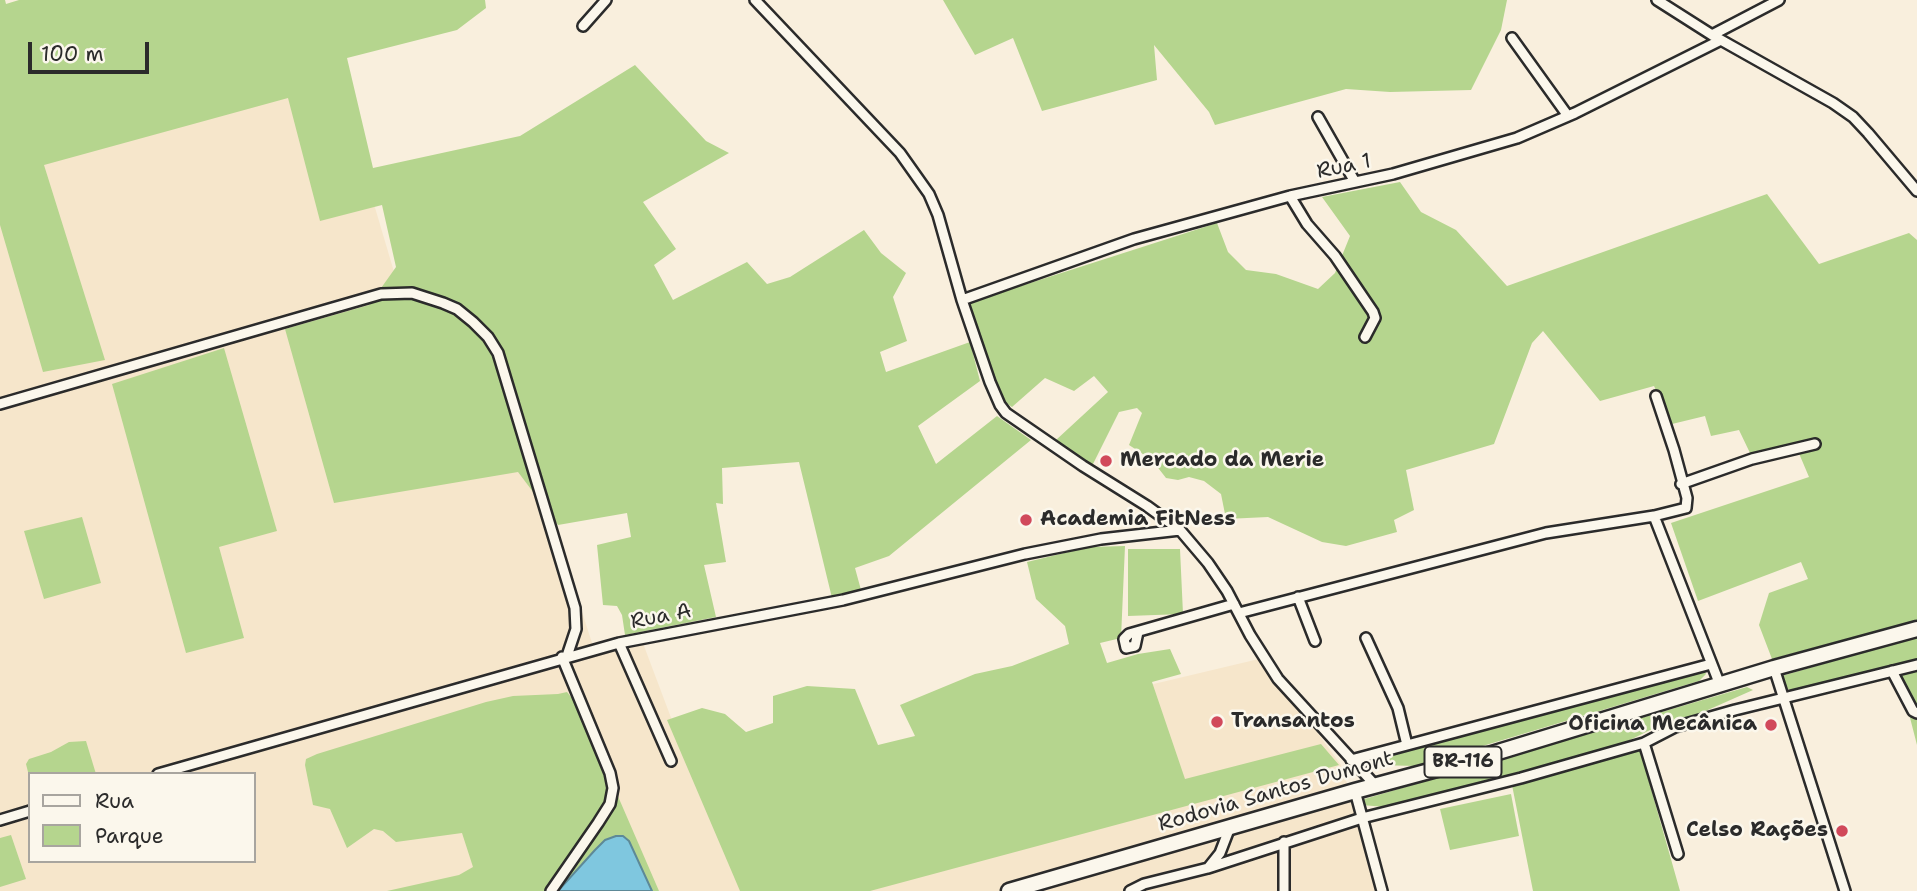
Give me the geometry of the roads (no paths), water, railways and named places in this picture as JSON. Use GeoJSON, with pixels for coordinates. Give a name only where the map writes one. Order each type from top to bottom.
{"type":"FeatureCollection","features":[{"type":"Feature","properties":{"kind":"highway","name":"Rodovia Santos Dumont"},"geometry":{"type":"LineString","coordinates":[[1009,891],[1355,790],[1485,756],[1774,668],[1917,629]]}},
{"type":"Feature","properties":{"kind":"street"},"geometry":{"type":"LineString","coordinates":[[583,26],[606,0]]}},
{"type":"Feature","properties":{"kind":"street"},"geometry":{"type":"LineString","coordinates":[[755,0],[871,121],[918,176],[938,215],[962,300],[992,390],[1006,412],[1180,530],[1209,563],[1256,647],[1278,679],[1375,785]]}},
{"type":"Feature","properties":{"kind":"street"},"geometry":{"type":"LineString","coordinates":[[1661,3],[1675,0]]}},
{"type":"Feature","properties":{"kind":"street","name":"Rua 1"},"geometry":{"type":"LineString","coordinates":[[962,300],[1134,239],[1290,196],[1355,183],[1471,153],[1517,138],[1568,116],[1717,38],[1779,0]]}},
{"type":"Feature","properties":{"kind":"street"},"geometry":{"type":"LineString","coordinates":[[1661,3],[1853,117],[1917,191]]}},
{"type":"Feature","properties":{"kind":"street"},"geometry":{"type":"LineString","coordinates":[[1512,38],[1568,116]]}},
{"type":"Feature","properties":{"kind":"street"},"geometry":{"type":"LineString","coordinates":[[1318,117],[1355,183]]}},
{"type":"Feature","properties":{"kind":"street"},"geometry":{"type":"LineString","coordinates":[[1290,196],[1307,224],[1335,256],[1373,312],[1375,318],[1364,337]]}},
{"type":"Feature","properties":{"kind":"street"},"geometry":{"type":"LineString","coordinates":[[0,404],[381,294],[412,293],[457,309],[473,322],[488,337],[498,353],[575,608],[576,629],[564,657],[613,788],[610,804],[598,824],[551,891]]}},
{"type":"Feature","properties":{"kind":"street"},"geometry":{"type":"LineString","coordinates":[[1138,632],[1298,597],[1546,533],[1654,516],[1686,508],[1687,498],[1656,396]]}},
{"type":"Feature","properties":{"kind":"street"},"geometry":{"type":"LineString","coordinates":[[1681,484],[1752,459],[1815,444]]}},
{"type":"Feature","properties":{"kind":"street"},"geometry":{"type":"LineString","coordinates":[[1654,516],[1720,685]]}},
{"type":"Feature","properties":{"kind":"street","name":"Rua A"},"geometry":{"type":"LineString","coordinates":[[165,772],[619,643],[843,600],[1025,554],[1101,539],[1180,530]]}},
{"type":"Feature","properties":{"kind":"street"},"geometry":{"type":"LineString","coordinates":[[1298,597],[1315,641]]}},
{"type":"Feature","properties":{"kind":"street"},"geometry":{"type":"LineString","coordinates":[[1366,638],[1398,708],[1407,745]]}},
{"type":"Feature","properties":{"kind":"street"},"geometry":{"type":"LineString","coordinates":[[619,643],[671,761]]}},
{"type":"Feature","properties":{"kind":"street"},"geometry":{"type":"LineString","coordinates":[[1351,760],[1711,664]]}},
{"type":"Feature","properties":{"kind":"street"},"geometry":{"type":"LineString","coordinates":[[1130,891],[1144,884],[1208,867],[1363,818],[1508,782],[1644,743],[1675,727],[1917,665]]}},
{"type":"Feature","properties":{"kind":"street"},"geometry":{"type":"LineString","coordinates":[[1774,668],[1844,891]]}},
{"type":"Feature","properties":{"kind":"street"},"geometry":{"type":"LineString","coordinates":[[1892,671],[1913,711],[1917,713]]}},
{"type":"Feature","properties":{"kind":"street"},"geometry":{"type":"LineString","coordinates":[[1644,743],[1678,854]]}},
{"type":"Feature","properties":{"kind":"street"},"geometry":{"type":"LineString","coordinates":[[1355,790],[1382,891]]}},
{"type":"Feature","properties":{"kind":"street"},"geometry":{"type":"LineString","coordinates":[[0,820],[28,812]]}},
{"type":"Feature","properties":{"kind":"street"},"geometry":{"type":"LineString","coordinates":[[1208,867],[1220,853],[1230,827]]}},
{"type":"Feature","properties":{"kind":"street"},"geometry":{"type":"LineString","coordinates":[[1284,842],[1284,891]]}},
{"type":"Feature","properties":{"kind":"water"},"geometry":{"type":"Polygon","coordinates":[[[623,836],[629,841],[652,891],[558,891],[605,840],[623,836]]]}},
{"type":"Feature","properties":{"kind":"place","name":"Mercado da Merie"},"geometry":{"type":"Point","coordinates":[1106,461]}},
{"type":"Feature","properties":{"kind":"place","name":"Academia FitNess"},"geometry":{"type":"Point","coordinates":[1026,520]}},
{"type":"Feature","properties":{"kind":"place","name":"Transantos"},"geometry":{"type":"Point","coordinates":[1217,722]}},
{"type":"Feature","properties":{"kind":"place","name":"Oficina Mecânica"},"geometry":{"type":"Point","coordinates":[1771,725]}},
{"type":"Feature","properties":{"kind":"place","name":"Celso Rações"},"geometry":{"type":"Point","coordinates":[1842,831]}}]}
